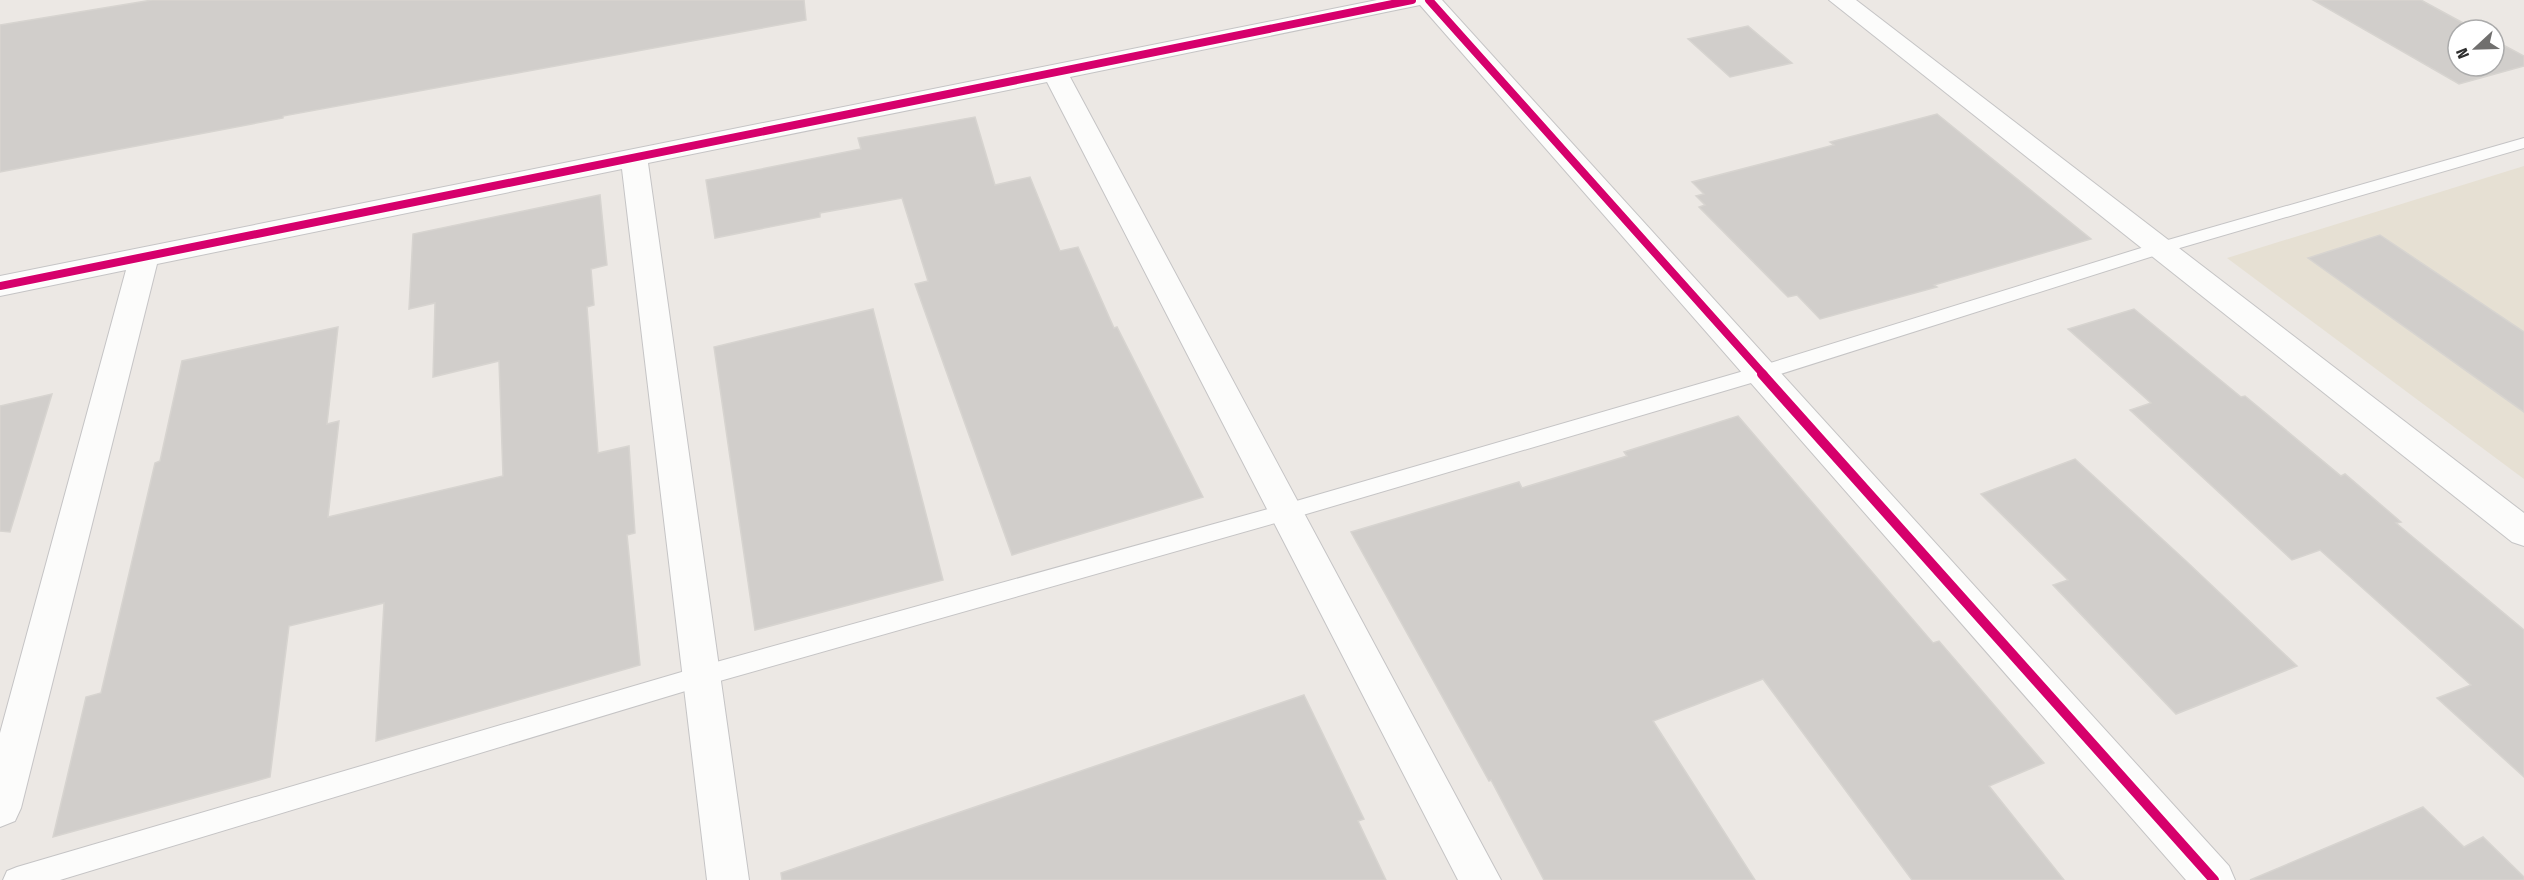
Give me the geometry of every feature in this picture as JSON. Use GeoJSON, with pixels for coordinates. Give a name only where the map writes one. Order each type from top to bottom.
{"type":"FeatureCollection","features":[{"type":"Feature","properties":{"kind":"street"},"geometry":{"type":"LineString","coordinates":[[0,286],[1412,0]]}},
{"type":"Feature","properties":{"kind":"street"},"geometry":{"type":"LineString","coordinates":[[1429,0],[2214,880]]}},
{"type":"Feature","properties":{"kind":"street"},"geometry":{"type":"LineString","coordinates":[[1841,0],[2524,532]]}},
{"type":"Feature","properties":{"kind":"street"},"geometry":{"type":"LineString","coordinates":[[1055,72],[1480,880]]}},
{"type":"Feature","properties":{"kind":"street"},"geometry":{"type":"LineString","coordinates":[[633,158],[728,880]]}},
{"type":"Feature","properties":{"kind":"street"},"geometry":{"type":"LineString","coordinates":[[0,808],[144,257]]}},
{"type":"Feature","properties":{"kind":"lane"},"geometry":{"type":"LineString","coordinates":[[17,880],[702,676],[1286,512],[1761,373],[2160,248],[2524,143]]}},
{"type":"Feature","properties":{"kind":"shaded area"},"geometry":{"type":"Polygon","coordinates":[[[2524,166],[2524,479],[2227,258],[2524,166]]]}},
{"type":"Feature","properties":{"kind":"building"},"geometry":{"type":"Polygon","coordinates":[[[152,0],[804,0],[806,20],[283,116],[283,118],[0,172],[0,25],[152,0]]]}},
{"type":"Feature","properties":{"kind":"building"},"geometry":{"type":"Polygon","coordinates":[[[2313,0],[2421,0],[2454,18],[2446,18],[2446,77],[2313,0]]]}},
{"type":"Feature","properties":{"kind":"building"},"geometry":{"type":"Polygon","coordinates":[[[1748,26],[1792,63],[1730,77],[1688,39],[1748,26]]]}},
{"type":"Feature","properties":{"kind":"building"},"geometry":{"type":"Polygon","coordinates":[[[2506,46],[2524,56],[2524,66],[2506,71],[2506,46]]]}},
{"type":"Feature","properties":{"kind":"building"},"geometry":{"type":"Polygon","coordinates":[[[2449,78],[2481,78],[2459,84],[2449,78]]]}},
{"type":"Feature","properties":{"kind":"building"},"geometry":{"type":"Polygon","coordinates":[[[1937,114],[2091,239],[1934,285],[1937,287],[1820,319],[1797,295],[1788,297],[1699,207],[1705,205],[1696,196],[1704,194],[1692,182],[1834,145],[1830,142],[1937,114]]]}},
{"type":"Feature","properties":{"kind":"building"},"geometry":{"type":"Polygon","coordinates":[[[975,117],[995,185],[1030,177],[1060,251],[1078,247],[1114,328],[1117,327],[1203,497],[1012,555],[915,284],[928,281],[902,198],[820,213],[820,217],[715,238],[706,180],[861,149],[858,138],[975,117]]]}},
{"type":"Feature","properties":{"kind":"building"},"geometry":{"type":"Polygon","coordinates":[[[600,195],[607,265],[591,269],[594,305],[587,307],[598,453],[629,446],[635,533],[627,535],[640,665],[376,741],[384,603],[289,626],[270,777],[53,837],[86,697],[101,693],[155,463],[160,461],[182,361],[338,327],[327,424],[339,421],[328,517],[503,476],[499,361],[433,377],[435,303],[409,309],[413,234],[600,195]]]}},
{"type":"Feature","properties":{"kind":"building"},"geometry":{"type":"Polygon","coordinates":[[[2380,235],[2524,332],[2524,412],[2308,258],[2380,235]]]}},
{"type":"Feature","properties":{"kind":"building"},"geometry":{"type":"Polygon","coordinates":[[[873,309],[943,580],[755,630],[714,347],[873,309]]]}},
{"type":"Feature","properties":{"kind":"building"},"geometry":{"type":"Polygon","coordinates":[[[2134,309],[2241,397],[2245,396],[2341,476],[2345,474],[2401,522],[2396,523],[2524,630],[2524,777],[2437,698],[2471,685],[2320,550],[2292,560],[2130,410],[2151,403],[2068,329],[2134,309]]]}},
{"type":"Feature","properties":{"kind":"building"},"geometry":{"type":"Polygon","coordinates":[[[52,394],[10,532],[0,531],[0,406],[52,394]]]}},
{"type":"Feature","properties":{"kind":"building"},"geometry":{"type":"Polygon","coordinates":[[[1738,416],[1933,643],[1939,641],[2044,763],[1989,786],[2064,880],[1912,880],[1763,679],[1653,721],[1755,880],[1544,880],[1491,780],[1489,781],[1351,532],[1519,482],[1522,488],[1627,456],[1624,452],[1738,416]]]}},
{"type":"Feature","properties":{"kind":"building"},"geometry":{"type":"Polygon","coordinates":[[[2075,459],[2297,666],[2176,714],[2053,585],[2068,580],[1981,494],[2075,459]]]}},
{"type":"Feature","properties":{"kind":"building"},"geometry":{"type":"Polygon","coordinates":[[[1304,695],[1364,819],[1358,821],[1386,880],[782,880],[781,873],[1304,695]]]}},
{"type":"Feature","properties":{"kind":"building"},"geometry":{"type":"Polygon","coordinates":[[[2423,807],[2464,847],[2483,837],[2524,877],[2524,880],[2250,880],[2423,807]]]}},
{"type":"Feature","properties":{"kind":"cycle path"},"geometry":{"type":"LineString","coordinates":[[0,286],[1412,0]]}},
{"type":"Feature","properties":{"kind":"cycle path"},"geometry":{"type":"LineString","coordinates":[[1429,0],[2214,880]]}}]}
